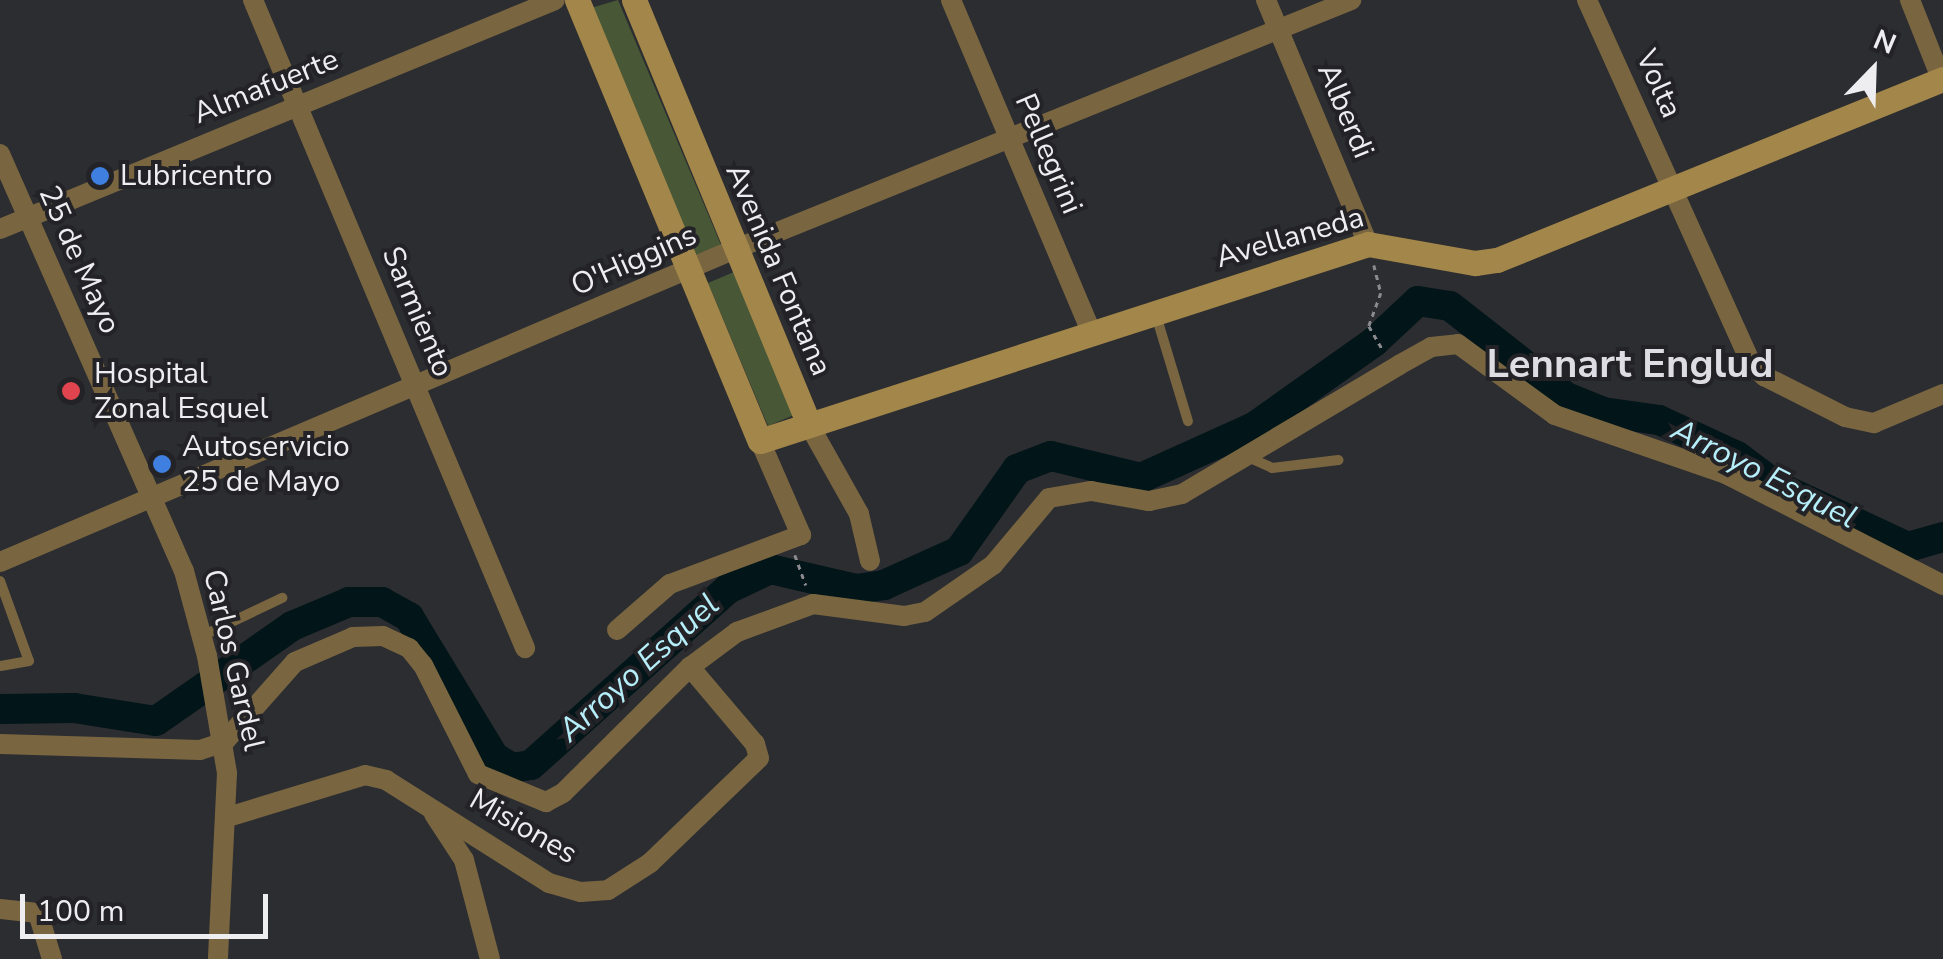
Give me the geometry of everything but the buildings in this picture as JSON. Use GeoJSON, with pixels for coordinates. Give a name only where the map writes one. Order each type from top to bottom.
{"type":"FeatureCollection","features":[{"type":"Feature","properties":{"kind":"street","name":"Sarmiento"},"geometry":{"type":"LineString","coordinates":[[253,0],[525,648]]}},
{"type":"Feature","properties":{"kind":"street","name":"Almafuerte"},"geometry":{"type":"LineString","coordinates":[[0,229],[555,0]]}},
{"type":"Feature","properties":{"kind":"street"},"geometry":{"type":"LineString","coordinates":[[576,0],[692,268],[801,535],[670,584],[617,630]]}},
{"type":"Feature","properties":{"kind":"street","name":"Avenida Fontana"},"geometry":{"type":"LineString","coordinates":[[634,0],[733,250],[808,423],[859,514],[870,561]]}},
{"type":"Feature","properties":{"kind":"street","name":"Pellegrini"},"geometry":{"type":"LineString","coordinates":[[951,0],[1091,332]]}},
{"type":"Feature","properties":{"kind":"street","name":"Alberdi"},"geometry":{"type":"LineString","coordinates":[[1266,0],[1368,244]]}},
{"type":"Feature","properties":{"kind":"street","name":"O'Higgins"},"geometry":{"type":"LineString","coordinates":[[0,562],[417,389],[733,250],[1010,142],[1351,0]]}},
{"type":"Feature","properties":{"kind":"street","name":"Volta"},"geometry":{"type":"LineString","coordinates":[[1588,0],[1750,361],[1764,376],[1812,401],[1874,423],[1943,394]]}},
{"type":"Feature","properties":{"kind":"street"},"geometry":{"type":"LineString","coordinates":[[1910,0],[1942,80]]}},
{"type":"Feature","properties":{"kind":"street","name":"Avellaneda"},"geometry":{"type":"LineString","coordinates":[[760,441],[1368,244],[1476,263],[1497,260],[1674,192],[1942,80]]}},
{"type":"Feature","properties":{"kind":"street","name":"25 de Mayo"},"geometry":{"type":"LineString","coordinates":[[0,154],[153,500]]}},
{"type":"Feature","properties":{"kind":"street"},"geometry":{"type":"LineString","coordinates":[[0,744],[165,754],[224,742],[296,662],[353,637],[383,636],[409,648],[422,665],[478,774],[546,802],[563,794],[690,667],[737,632],[813,604],[904,616],[925,612],[993,565],[1049,498],[1091,491],[1149,501],[1182,494],[1250,458],[1432,347],[1458,344],[1555,415],[1726,474],[1943,585]]}},
{"type":"Feature","properties":{"kind":"street","name":"Carlos Gardel"},"geometry":{"type":"LineString","coordinates":[[153,500],[184,571],[224,742],[228,817],[218,959]]}},
{"type":"Feature","properties":{"kind":"street","name":"Misiones"},"geometry":{"type":"LineString","coordinates":[[228,817],[365,774],[430,808],[549,883],[581,892],[608,890],[632,878],[759,758],[754,744],[690,667]]}},
{"type":"Feature","properties":{"kind":"street"},"geometry":{"type":"LineString","coordinates":[[430,808],[464,860],[490,959]]}},
{"type":"Feature","properties":{"kind":"street"},"geometry":{"type":"LineString","coordinates":[[0,909],[38,913],[52,959]]}},
{"type":"Feature","properties":{"kind":"lane"},"geometry":{"type":"LineString","coordinates":[[1154,312],[1188,421]]}},
{"type":"Feature","properties":{"kind":"lane"},"geometry":{"type":"LineString","coordinates":[[1250,458],[1272,468],[1339,460]]}},
{"type":"Feature","properties":{"kind":"lane"},"geometry":{"type":"LineString","coordinates":[[0,581],[29,661],[0,666]]}},
{"type":"Feature","properties":{"kind":"lane"},"geometry":{"type":"LineString","coordinates":[[204,646],[282,598]]}},
{"type":"Feature","properties":{"kind":"path"},"geometry":{"type":"LineString","coordinates":[[1368,244],[1381,293],[1368,326],[1384,352]]}},
{"type":"Feature","properties":{"kind":"path"},"geometry":{"type":"LineString","coordinates":[[794,558],[808,588]]}},
{"type":"Feature","properties":{"kind":"green space"},"geometry":{"type":"Polygon","coordinates":[[[618,0],[721,245],[695,256],[591,8],[618,0]]]}},
{"type":"Feature","properties":{"kind":"green space"},"geometry":{"type":"Polygon","coordinates":[[[734,272],[794,415],[768,426],[708,283],[734,272]]]}},
{"type":"Feature","properties":{"kind":"waterway","name":"Arroyo Esquel"},"geometry":{"type":"LineString","coordinates":[[0,709],[74,708],[156,721],[292,626],[349,602],[382,602],[409,617],[494,757],[512,768],[531,765],[728,589],[770,569],[856,589],[884,585],[959,551],[1017,469],[1051,456],[1141,478],[1254,427],[1374,342],[1418,301],[1450,306],[1566,397],[1603,412],[1659,420],[1737,456],[1777,486],[1908,547],[1943,537]]}},
{"type":"Feature","properties":{"kind":"place","name":"Lubricentro"},"geometry":{"type":"Point","coordinates":[100,176]}},
{"type":"Feature","properties":{"kind":"place","name":"Hospital Zonal Esquel"},"geometry":{"type":"Point","coordinates":[71,391]}},
{"type":"Feature","properties":{"kind":"place","name":"Autoservicio 25 de Mayo"},"geometry":{"type":"Point","coordinates":[162,464]}},
{"type":"Feature","properties":{"kind":"district","name":"Lennart Englud"},"geometry":{"type":"Point","coordinates":[1630,364]}}]}
